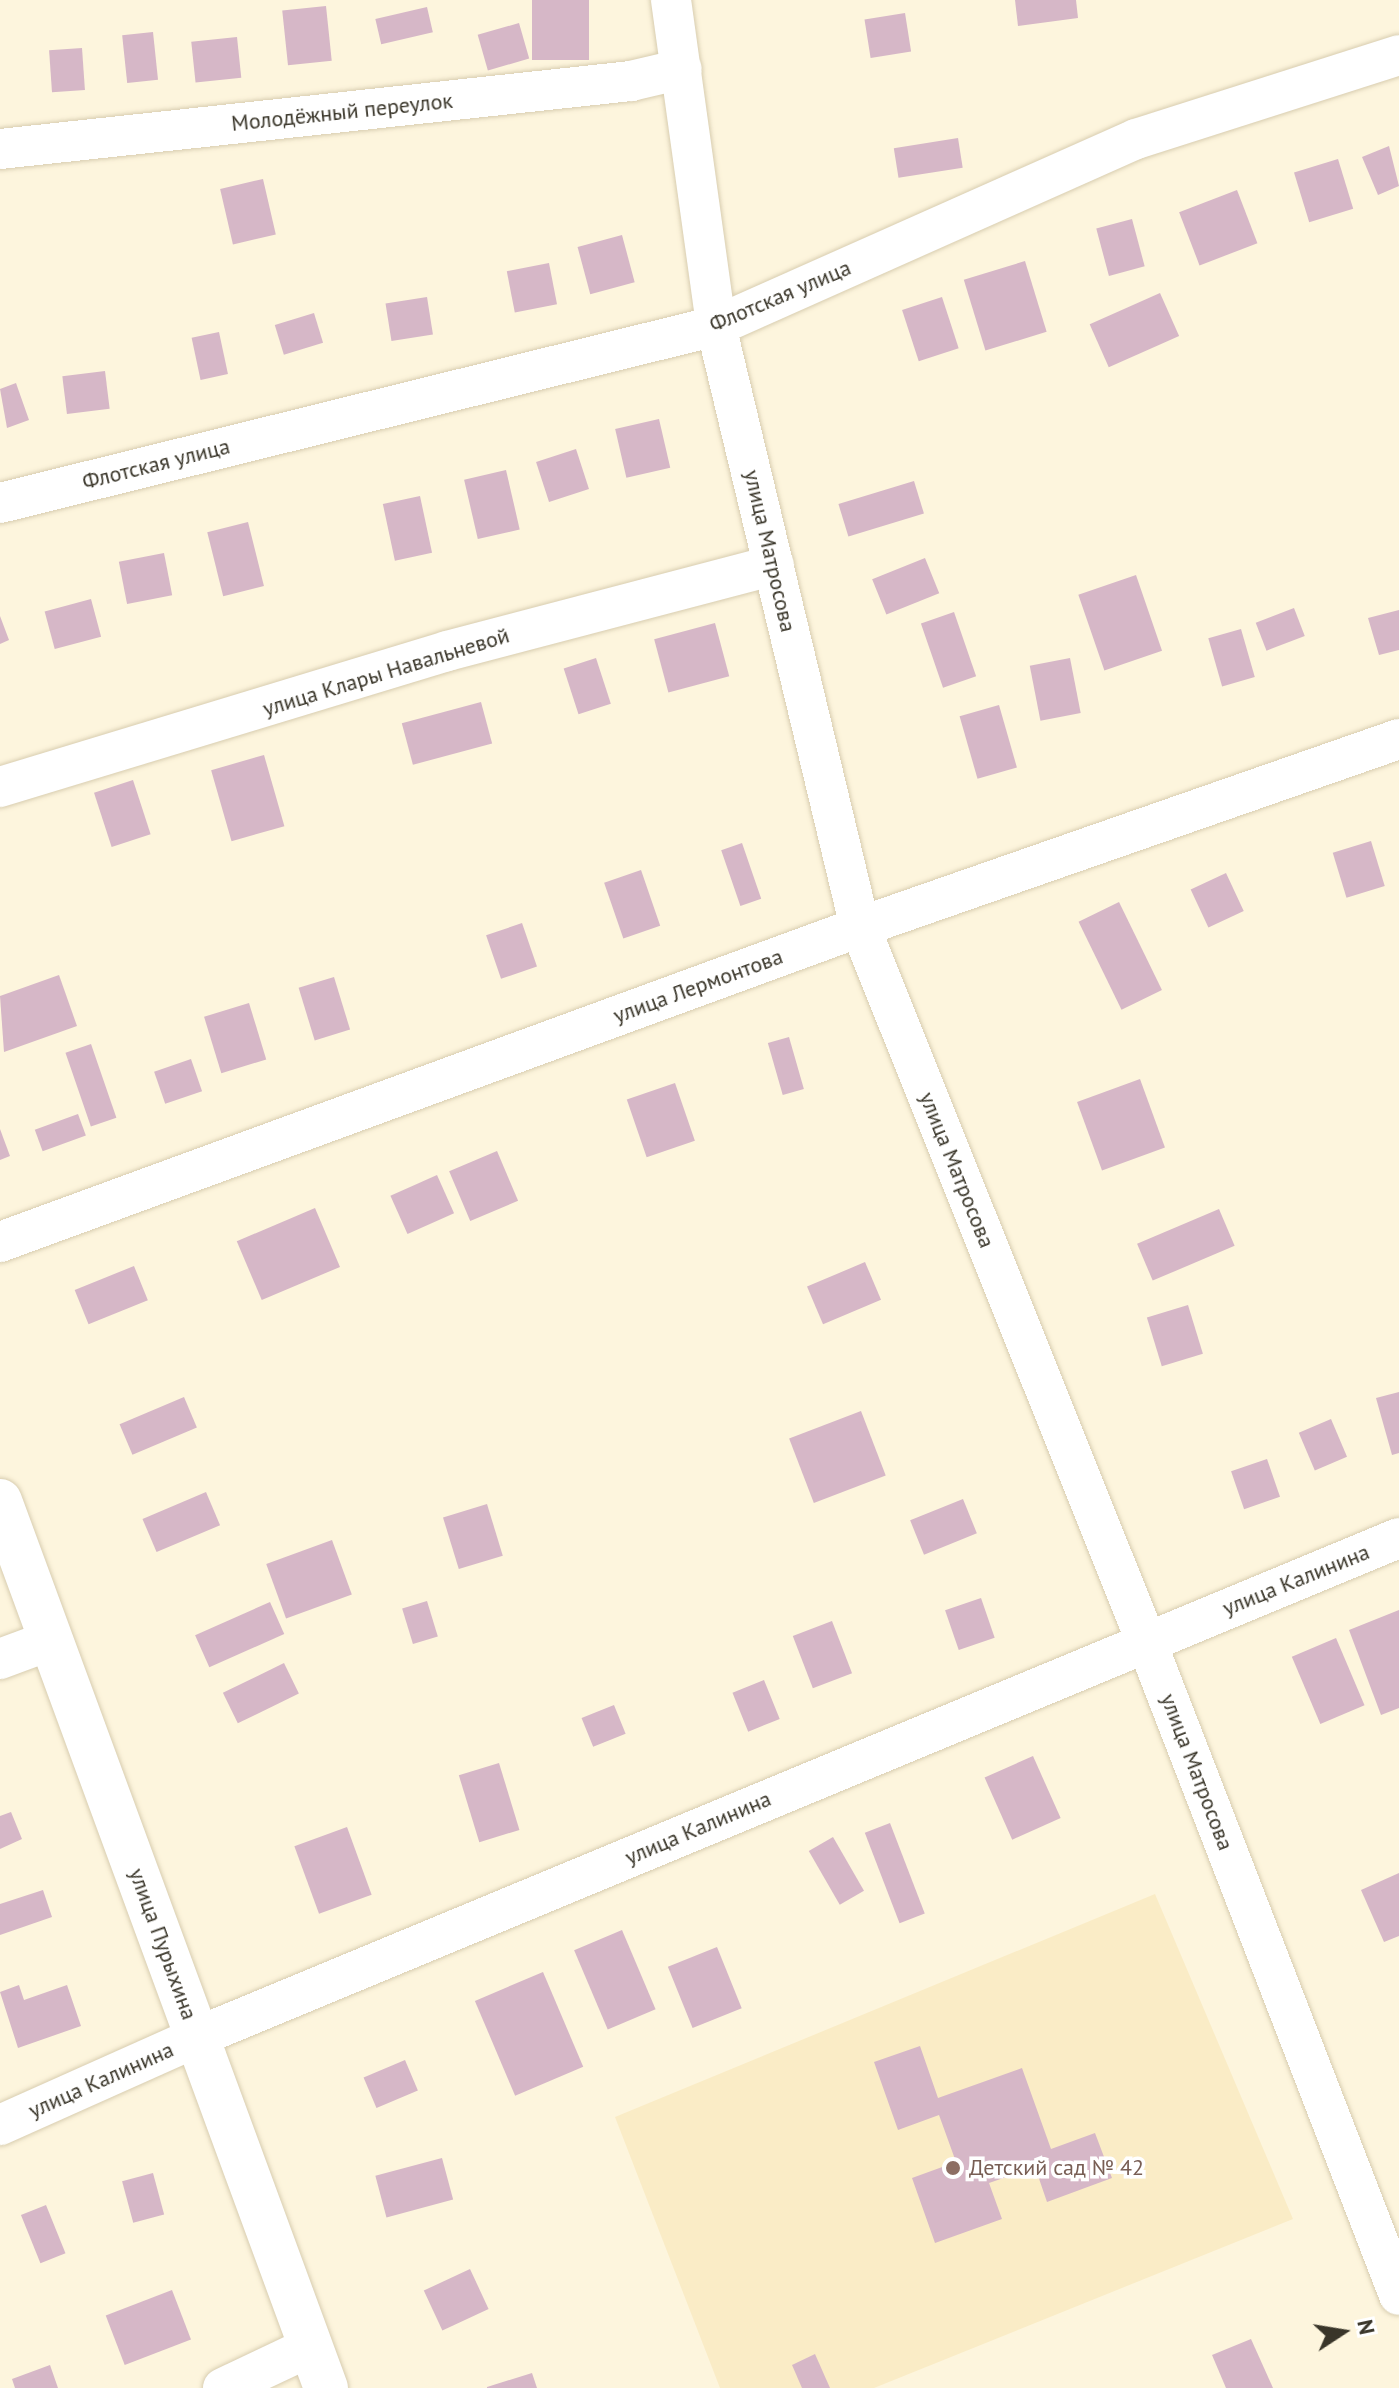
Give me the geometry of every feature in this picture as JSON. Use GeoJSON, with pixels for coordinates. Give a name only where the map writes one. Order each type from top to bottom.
{"type":"FeatureCollection","features":[{"type":"Feature","properties":{"kind":"street","name":"улица Матросова"},"geometry":{"type":"LineString","coordinates":[[671,0],[716,326],[860,927],[1146,1641],[1399,2295]]}},
{"type":"Feature","properties":{"kind":"street","name":"Флотская улица"},"geometry":{"type":"LineString","coordinates":[[0,503],[716,326],[1136,139],[1399,55]]}},
{"type":"Feature","properties":{"kind":"street","name":"Молодёжный переулок"},"geometry":{"type":"LineString","coordinates":[[0,149],[631,81],[682,69]]}},
{"type":"Feature","properties":{"kind":"street","name":"улица Клары Навальневой"},"geometry":{"type":"LineString","coordinates":[[0,787],[447,651],[774,565]]}},
{"type":"Feature","properties":{"kind":"street","name":"улица Лермонтова"},"geometry":{"type":"LineString","coordinates":[[0,1242],[860,927],[1399,739]]}},
{"type":"Feature","properties":{"kind":"street","name":"улица Пурыхина"},"geometry":{"type":"LineString","coordinates":[[0,1501],[326,2388]]}},
{"type":"Feature","properties":{"kind":"street","name":"улица Калинина"},"geometry":{"type":"LineString","coordinates":[[0,2125],[197,2037],[1399,1538]]}},
{"type":"Feature","properties":{"kind":"street"},"geometry":{"type":"LineString","coordinates":[[0,1659],[51,1640]]}},
{"type":"Feature","properties":{"kind":"street"},"geometry":{"type":"LineString","coordinates":[[223,2388],[312,2346]]}},
{"type":"Feature","properties":{"kind":"shaded area","name":"Детский сад № 42"},"geometry":{"type":"Polygon","coordinates":[[[1155,1894],[1293,2219],[874,2388],[720,2388],[615,2117],[1155,1894]]]}},
{"type":"Feature","properties":{"kind":"building"},"geometry":{"type":"Polygon","coordinates":[[[532,0],[589,0],[589,60],[532,60],[532,0]]]}},
{"type":"Feature","properties":{"kind":"building"},"geometry":{"type":"Polygon","coordinates":[[[1015,0],[1076,0],[1078,18],[1018,26],[1015,0]]]}},
{"type":"Feature","properties":{"kind":"building"},"geometry":{"type":"Polygon","coordinates":[[[326,6],[332,61],[288,65],[282,11],[326,6]]]}},
{"type":"Feature","properties":{"kind":"building"},"geometry":{"type":"Polygon","coordinates":[[[427,7],[433,32],[381,44],[375,19],[427,7]]]}},
{"type":"Feature","properties":{"kind":"building"},"geometry":{"type":"Polygon","coordinates":[[[905,13],[911,52],[871,58],[865,19],[905,13]]]}},
{"type":"Feature","properties":{"kind":"building"},"geometry":{"type":"Polygon","coordinates":[[[519,23],[529,59],[488,70],[478,35],[519,23]]]}},
{"type":"Feature","properties":{"kind":"building"},"geometry":{"type":"Polygon","coordinates":[[[153,32],[158,80],[127,83],[122,35],[153,32]]]}},
{"type":"Feature","properties":{"kind":"building"},"geometry":{"type":"Polygon","coordinates":[[[237,37],[241,78],[196,83],[191,42],[237,37]]]}},
{"type":"Feature","properties":{"kind":"building"},"geometry":{"type":"Polygon","coordinates":[[[82,48],[85,90],[52,92],[49,50],[82,48]]]}},
{"type":"Feature","properties":{"kind":"building"},"geometry":{"type":"Polygon","coordinates":[[[958,138],[963,168],[898,178],[894,148],[958,138]]]}},
{"type":"Feature","properties":{"kind":"building"},"geometry":{"type":"Polygon","coordinates":[[[1389,146],[1399,186],[1378,195],[1362,157],[1389,146]]]}},
{"type":"Feature","properties":{"kind":"building"},"geometry":{"type":"Polygon","coordinates":[[[1338,159],[1353,209],[1309,222],[1294,172],[1338,159]]]}},
{"type":"Feature","properties":{"kind":"building"},"geometry":{"type":"Polygon","coordinates":[[[263,179],[276,235],[233,244],[220,189],[263,179]]]}},
{"type":"Feature","properties":{"kind":"building"},"geometry":{"type":"Polygon","coordinates":[[[1237,190],[1257,243],[1200,265],[1179,212],[1237,190]]]}},
{"type":"Feature","properties":{"kind":"building"},"geometry":{"type":"Polygon","coordinates":[[[1132,219],[1145,266],[1109,276],[1096,229],[1132,219]]]}},
{"type":"Feature","properties":{"kind":"building"},"geometry":{"type":"Polygon","coordinates":[[[622,235],[635,282],[590,294],[578,247],[622,235]]]}},
{"type":"Feature","properties":{"kind":"building"},"geometry":{"type":"Polygon","coordinates":[[[1025,261],[1047,332],[985,350],[964,280],[1025,261]]]}},
{"type":"Feature","properties":{"kind":"building"},"geometry":{"type":"Polygon","coordinates":[[[549,263],[557,304],[515,312],[507,271],[549,263]]]}},
{"type":"Feature","properties":{"kind":"building"},"geometry":{"type":"Polygon","coordinates":[[[1160,293],[1179,336],[1109,367],[1090,324],[1160,293]]]}},
{"type":"Feature","properties":{"kind":"building"},"geometry":{"type":"Polygon","coordinates":[[[427,297],[433,335],[391,341],[386,304],[427,297]]]}},
{"type":"Feature","properties":{"kind":"building"},"geometry":{"type":"Polygon","coordinates":[[[942,297],[959,348],[919,361],[902,310],[942,297]]]}},
{"type":"Feature","properties":{"kind":"building"},"geometry":{"type":"Polygon","coordinates":[[[314,313],[323,343],[284,355],[275,325],[314,313]]]}},
{"type":"Feature","properties":{"kind":"building"},"geometry":{"type":"Polygon","coordinates":[[[219,332],[228,374],[201,380],[192,338],[219,332]]]}},
{"type":"Feature","properties":{"kind":"building"},"geometry":{"type":"Polygon","coordinates":[[[105,371],[110,409],[67,414],[62,376],[105,371]]]}},
{"type":"Feature","properties":{"kind":"building"},"geometry":{"type":"Polygon","coordinates":[[[16,383],[29,420],[7,428],[0,389],[16,383]]]}},
{"type":"Feature","properties":{"kind":"building"},"geometry":{"type":"Polygon","coordinates":[[[659,419],[670,468],[626,478],[615,429],[659,419]]]}},
{"type":"Feature","properties":{"kind":"building"},"geometry":{"type":"Polygon","coordinates":[[[576,449],[589,489],[549,502],[536,462],[576,449]]]}},
{"type":"Feature","properties":{"kind":"building"},"geometry":{"type":"Polygon","coordinates":[[[506,470],[520,529],[478,539],[464,480],[506,470]]]}},
{"type":"Feature","properties":{"kind":"building"},"geometry":{"type":"Polygon","coordinates":[[[914,481],[924,514],[848,537],[838,504],[914,481]]]}},
{"type":"Feature","properties":{"kind":"building"},"geometry":{"type":"Polygon","coordinates":[[[420,496],[432,553],[395,561],[383,504],[420,496]]]}},
{"type":"Feature","properties":{"kind":"building"},"geometry":{"type":"Polygon","coordinates":[[[248,522],[264,586],[223,596],[207,532],[248,522]]]}},
{"type":"Feature","properties":{"kind":"building"},"geometry":{"type":"Polygon","coordinates":[[[164,553],[172,595],[127,604],[119,562],[164,553]]]}},
{"type":"Feature","properties":{"kind":"building"},"geometry":{"type":"Polygon","coordinates":[[[925,558],[939,593],[886,615],[872,579],[925,558]]]}},
{"type":"Feature","properties":{"kind":"building"},"geometry":{"type":"Polygon","coordinates":[[[1136,575],[1162,651],[1104,671],[1078,595],[1136,575]]]}},
{"type":"Feature","properties":{"kind":"building"},"geometry":{"type":"Polygon","coordinates":[[[91,599],[101,637],[55,649],[45,611],[91,599]]]}},
{"type":"Feature","properties":{"kind":"building"},"geometry":{"type":"Polygon","coordinates":[[[1294,608],[1305,636],[1266,651],[1256,623],[1294,608]]]}},
{"type":"Feature","properties":{"kind":"building"},"geometry":{"type":"Polygon","coordinates":[[[1399,610],[1399,650],[1379,655],[1368,618],[1399,610]]]}},
{"type":"Feature","properties":{"kind":"building"},"geometry":{"type":"Polygon","coordinates":[[[954,612],[976,676],[943,688],[921,623],[954,612]]]}},
{"type":"Feature","properties":{"kind":"building"},"geometry":{"type":"Polygon","coordinates":[[[0,616],[9,640],[0,644],[0,616]]]}},
{"type":"Feature","properties":{"kind":"building"},"geometry":{"type":"Polygon","coordinates":[[[715,623],[729,676],[668,692],[654,639],[715,623]]]}},
{"type":"Feature","properties":{"kind":"building"},"geometry":{"type":"Polygon","coordinates":[[[1241,629],[1255,677],[1222,686],[1208,638],[1241,629]]]}},
{"type":"Feature","properties":{"kind":"building"},"geometry":{"type":"Polygon","coordinates":[[[596,658],[611,704],[578,714],[564,669],[596,658]]]}},
{"type":"Feature","properties":{"kind":"building"},"geometry":{"type":"Polygon","coordinates":[[[1070,658],[1081,713],[1040,721],[1030,666],[1070,658]]]}},
{"type":"Feature","properties":{"kind":"building"},"geometry":{"type":"Polygon","coordinates":[[[481,702],[492,744],[413,765],[402,723],[481,702]]]}},
{"type":"Feature","properties":{"kind":"building"},"geometry":{"type":"Polygon","coordinates":[[[999,705],[1017,767],[978,779],[960,716],[999,705]]]}},
{"type":"Feature","properties":{"kind":"building"},"geometry":{"type":"Polygon","coordinates":[[[264,755],[284,826],[232,841],[211,770],[264,755]]]}},
{"type":"Feature","properties":{"kind":"building"},"geometry":{"type":"Polygon","coordinates":[[[133,780],[151,834],[112,847],[94,793],[133,780]]]}},
{"type":"Feature","properties":{"kind":"building"},"geometry":{"type":"Polygon","coordinates":[[[1371,841],[1385,886],[1346,898],[1333,853],[1371,841]]]}},
{"type":"Feature","properties":{"kind":"building"},"geometry":{"type":"Polygon","coordinates":[[[742,843],[761,899],[740,906],[721,850],[742,843]]]}},
{"type":"Feature","properties":{"kind":"building"},"geometry":{"type":"Polygon","coordinates":[[[641,870],[660,926],[623,938],[604,883],[641,870]]]}},
{"type":"Feature","properties":{"kind":"building"},"geometry":{"type":"Polygon","coordinates":[[[1226,873],[1244,911],[1208,928],[1191,889],[1226,873]]]}},
{"type":"Feature","properties":{"kind":"building"},"geometry":{"type":"Polygon","coordinates":[[[1119,902],[1162,990],[1122,1010],[1079,922],[1119,902]]]}},
{"type":"Feature","properties":{"kind":"building"},"geometry":{"type":"Polygon","coordinates":[[[522,923],[537,966],[501,979],[486,935],[522,923]]]}},
{"type":"Feature","properties":{"kind":"building"},"geometry":{"type":"Polygon","coordinates":[[[59,975],[77,1026],[4,1052],[0,996],[59,975]]]}},
{"type":"Feature","properties":{"kind":"building"},"geometry":{"type":"Polygon","coordinates":[[[334,977],[350,1030],[315,1040],[299,988],[334,977]]]}},
{"type":"Feature","properties":{"kind":"building"},"geometry":{"type":"Polygon","coordinates":[[[249,1003],[266,1059],[221,1073],[204,1017],[249,1003]]]}},
{"type":"Feature","properties":{"kind":"building"},"geometry":{"type":"Polygon","coordinates":[[[789,1037],[804,1089],[783,1095],[768,1043],[789,1037]]]}},
{"type":"Feature","properties":{"kind":"building"},"geometry":{"type":"Polygon","coordinates":[[[91,1044],[116,1118],[91,1127],[65,1053],[91,1044]]]}},
{"type":"Feature","properties":{"kind":"building"},"geometry":{"type":"Polygon","coordinates":[[[191,1059],[202,1091],[165,1104],[154,1072],[191,1059]]]}},
{"type":"Feature","properties":{"kind":"building"},"geometry":{"type":"Polygon","coordinates":[[[1140,1079],[1165,1148],[1102,1171],[1077,1102],[1140,1079]]]}},
{"type":"Feature","properties":{"kind":"building"},"geometry":{"type":"Polygon","coordinates":[[[675,1083],[695,1141],[647,1157],[627,1100],[675,1083]]]}},
{"type":"Feature","properties":{"kind":"building"},"geometry":{"type":"Polygon","coordinates":[[[78,1114],[86,1136],[43,1151],[35,1130],[78,1114]]]}},
{"type":"Feature","properties":{"kind":"building"},"geometry":{"type":"Polygon","coordinates":[[[0,1129],[10,1156],[0,1160],[0,1129]]]}},
{"type":"Feature","properties":{"kind":"building"},"geometry":{"type":"Polygon","coordinates":[[[497,1151],[518,1201],[470,1221],[449,1171],[497,1151]]]}},
{"type":"Feature","properties":{"kind":"building"},"geometry":{"type":"Polygon","coordinates":[[[437,1175],[454,1213],[407,1234],[390,1196],[437,1175]]]}},
{"type":"Feature","properties":{"kind":"building"},"geometry":{"type":"Polygon","coordinates":[[[315,1208],[340,1267],[262,1300],[237,1241],[315,1208]]]}},
{"type":"Feature","properties":{"kind":"building"},"geometry":{"type":"Polygon","coordinates":[[[1219,1209],[1235,1246],[1153,1281],[1137,1244],[1219,1209]]]}},
{"type":"Feature","properties":{"kind":"building"},"geometry":{"type":"Polygon","coordinates":[[[865,1262],[881,1300],[823,1324],[807,1287],[865,1262]]]}},
{"type":"Feature","properties":{"kind":"building"},"geometry":{"type":"Polygon","coordinates":[[[134,1266],[148,1300],[89,1324],[75,1290],[134,1266]]]}},
{"type":"Feature","properties":{"kind":"building"},"geometry":{"type":"Polygon","coordinates":[[[1188,1305],[1203,1354],[1162,1366],[1147,1318],[1188,1305]]]}},
{"type":"Feature","properties":{"kind":"building"},"geometry":{"type":"Polygon","coordinates":[[[1399,1392],[1399,1453],[1392,1455],[1376,1398],[1399,1392]]]}},
{"type":"Feature","properties":{"kind":"building"},"geometry":{"type":"Polygon","coordinates":[[[184,1397],[197,1427],[132,1455],[120,1424],[184,1397]]]}},
{"type":"Feature","properties":{"kind":"building"},"geometry":{"type":"Polygon","coordinates":[[[861,1411],[886,1475],[814,1503],[789,1439],[861,1411]]]}},
{"type":"Feature","properties":{"kind":"building"},"geometry":{"type":"Polygon","coordinates":[[[1331,1419],[1347,1457],[1315,1470],[1299,1433],[1331,1419]]]}},
{"type":"Feature","properties":{"kind":"building"},"geometry":{"type":"Polygon","coordinates":[[[1267,1459],[1280,1497],[1244,1509],[1231,1471],[1267,1459]]]}},
{"type":"Feature","properties":{"kind":"building"},"geometry":{"type":"Polygon","coordinates":[[[206,1492],[220,1525],[157,1552],[142,1519],[206,1492]]]}},
{"type":"Feature","properties":{"kind":"building"},"geometry":{"type":"Polygon","coordinates":[[[963,1499],[977,1533],[924,1555],[910,1520],[963,1499]]]}},
{"type":"Feature","properties":{"kind":"building"},"geometry":{"type":"Polygon","coordinates":[[[487,1504],[503,1556],[459,1569],[443,1517],[487,1504]]]}},
{"type":"Feature","properties":{"kind":"building"},"geometry":{"type":"Polygon","coordinates":[[[332,1540],[352,1595],[286,1618],[266,1564],[332,1540]]]}},
{"type":"Feature","properties":{"kind":"building"},"geometry":{"type":"Polygon","coordinates":[[[981,1598],[995,1638],[959,1650],[945,1610],[981,1598]]]}},
{"type":"Feature","properties":{"kind":"building"},"geometry":{"type":"Polygon","coordinates":[[[427,1601],[438,1636],[413,1644],[402,1609],[427,1601]]]}},
{"type":"Feature","properties":{"kind":"building"},"geometry":{"type":"Polygon","coordinates":[[[270,1602],[284,1634],[209,1667],[195,1635],[270,1602]]]}},
{"type":"Feature","properties":{"kind":"building"},"geometry":{"type":"Polygon","coordinates":[[[1399,1610],[1399,1708],[1381,1715],[1349,1630],[1399,1610]]]}},
{"type":"Feature","properties":{"kind":"building"},"geometry":{"type":"Polygon","coordinates":[[[832,1621],[852,1673],[813,1688],[793,1636],[832,1621]]]}},
{"type":"Feature","properties":{"kind":"building"},"geometry":{"type":"Polygon","coordinates":[[[1336,1638],[1365,1705],[1320,1724],[1292,1657],[1336,1638]]]}},
{"type":"Feature","properties":{"kind":"building"},"geometry":{"type":"Polygon","coordinates":[[[284,1663],[299,1694],[238,1723],[223,1693],[284,1663]]]}},
{"type":"Feature","properties":{"kind":"building"},"geometry":{"type":"Polygon","coordinates":[[[764,1680],[780,1719],[748,1732],[732,1693],[764,1680]]]}},
{"type":"Feature","properties":{"kind":"building"},"geometry":{"type":"Polygon","coordinates":[[[614,1705],[626,1734],[593,1747],[582,1718],[614,1705]]]}},
{"type":"Feature","properties":{"kind":"building"},"geometry":{"type":"Polygon","coordinates":[[[1033,1756],[1061,1818],[1012,1840],[985,1778],[1033,1756]]]}},
{"type":"Feature","properties":{"kind":"building"},"geometry":{"type":"Polygon","coordinates":[[[499,1763],[519,1830],[479,1842],[459,1775],[499,1763]]]}},
{"type":"Feature","properties":{"kind":"building"},"geometry":{"type":"Polygon","coordinates":[[[11,1812],[22,1839],[0,1849],[0,1816],[11,1812]]]}},
{"type":"Feature","properties":{"kind":"building"},"geometry":{"type":"Polygon","coordinates":[[[890,1823],[925,1914],[900,1923],[865,1833],[890,1823]]]}},
{"type":"Feature","properties":{"kind":"building"},"geometry":{"type":"Polygon","coordinates":[[[347,1827],[372,1895],[319,1914],[294,1846],[347,1827]]]}},
{"type":"Feature","properties":{"kind":"building"},"geometry":{"type":"Polygon","coordinates":[[[833,1837],[864,1891],[840,1905],[809,1851],[833,1837]]]}},
{"type":"Feature","properties":{"kind":"building"},"geometry":{"type":"Polygon","coordinates":[[[1399,1873],[1399,1936],[1384,1942],[1361,1890],[1399,1873]]]}},
{"type":"Feature","properties":{"kind":"building"},"geometry":{"type":"Polygon","coordinates":[[[43,1890],[52,1917],[0,1935],[0,1904],[43,1890]]]}},
{"type":"Feature","properties":{"kind":"building"},"geometry":{"type":"Polygon","coordinates":[[[622,1930],[656,2009],[608,2029],[574,1950],[622,1930]]]}},
{"type":"Feature","properties":{"kind":"building"},"geometry":{"type":"Polygon","coordinates":[[[717,1947],[742,2008],[693,2028],[668,1967],[717,1947]]]}},
{"type":"Feature","properties":{"kind":"building"},"geometry":{"type":"Polygon","coordinates":[[[543,1972],[583,2067],[515,2096],[475,2001],[543,1972]]]}},
{"type":"Feature","properties":{"kind":"building"},"geometry":{"type":"Polygon","coordinates":[[[19,1985],[24,2000],[67,1985],[81,2026],[18,2048],[0,1992],[19,1985]]]}},
{"type":"Feature","properties":{"kind":"building"},"geometry":{"type":"Polygon","coordinates":[[[920,2046],[938,2098],[1022,2068],[1051,2149],[1095,2133],[1112,2178],[1047,2202],[1035,2167],[989,2183],[1002,2219],[935,2243],[912,2178],[956,2162],[939,2115],[898,2130],[874,2062],[920,2046]]]}},
{"type":"Feature","properties":{"kind":"building"},"geometry":{"type":"Polygon","coordinates":[[[405,2060],[418,2090],[376,2108],[364,2078],[405,2060]]]}},
{"type":"Feature","properties":{"kind":"building"},"geometry":{"type":"Polygon","coordinates":[[[442,2158],[453,2200],[386,2217],[375,2176],[442,2158]]]}},
{"type":"Feature","properties":{"kind":"building"},"geometry":{"type":"Polygon","coordinates":[[[153,2173],[164,2215],[133,2223],[122,2181],[153,2173]]]}},
{"type":"Feature","properties":{"kind":"building"},"geometry":{"type":"Polygon","coordinates":[[[46,2205],[65,2253],[40,2263],[21,2215],[46,2205]]]}},
{"type":"Feature","properties":{"kind":"building"},"geometry":{"type":"Polygon","coordinates":[[[470,2269],[489,2309],[442,2330],[424,2291],[470,2269]]]}},
{"type":"Feature","properties":{"kind":"building"},"geometry":{"type":"Polygon","coordinates":[[[172,2290],[191,2339],[125,2365],[106,2315],[172,2290]]]}},
{"type":"Feature","properties":{"kind":"building"},"geometry":{"type":"Polygon","coordinates":[[[1251,2339],[1273,2388],[1226,2388],[1212,2355],[1251,2339]]]}},
{"type":"Feature","properties":{"kind":"building"},"geometry":{"type":"Polygon","coordinates":[[[815,2354],[830,2388],[802,2388],[792,2365],[815,2354]]]}},
{"type":"Feature","properties":{"kind":"building"},"geometry":{"type":"Polygon","coordinates":[[[50,2365],[58,2388],[15,2388],[12,2379],[50,2365]]]}},
{"type":"Feature","properties":{"kind":"building"},"geometry":{"type":"Polygon","coordinates":[[[532,2373],[537,2388],[487,2388],[487,2387],[532,2373]]]}},
{"type":"Feature","properties":{"kind":"place","name":"Детский сад № 42"},"geometry":{"type":"Point","coordinates":[953,2168]}}]}
